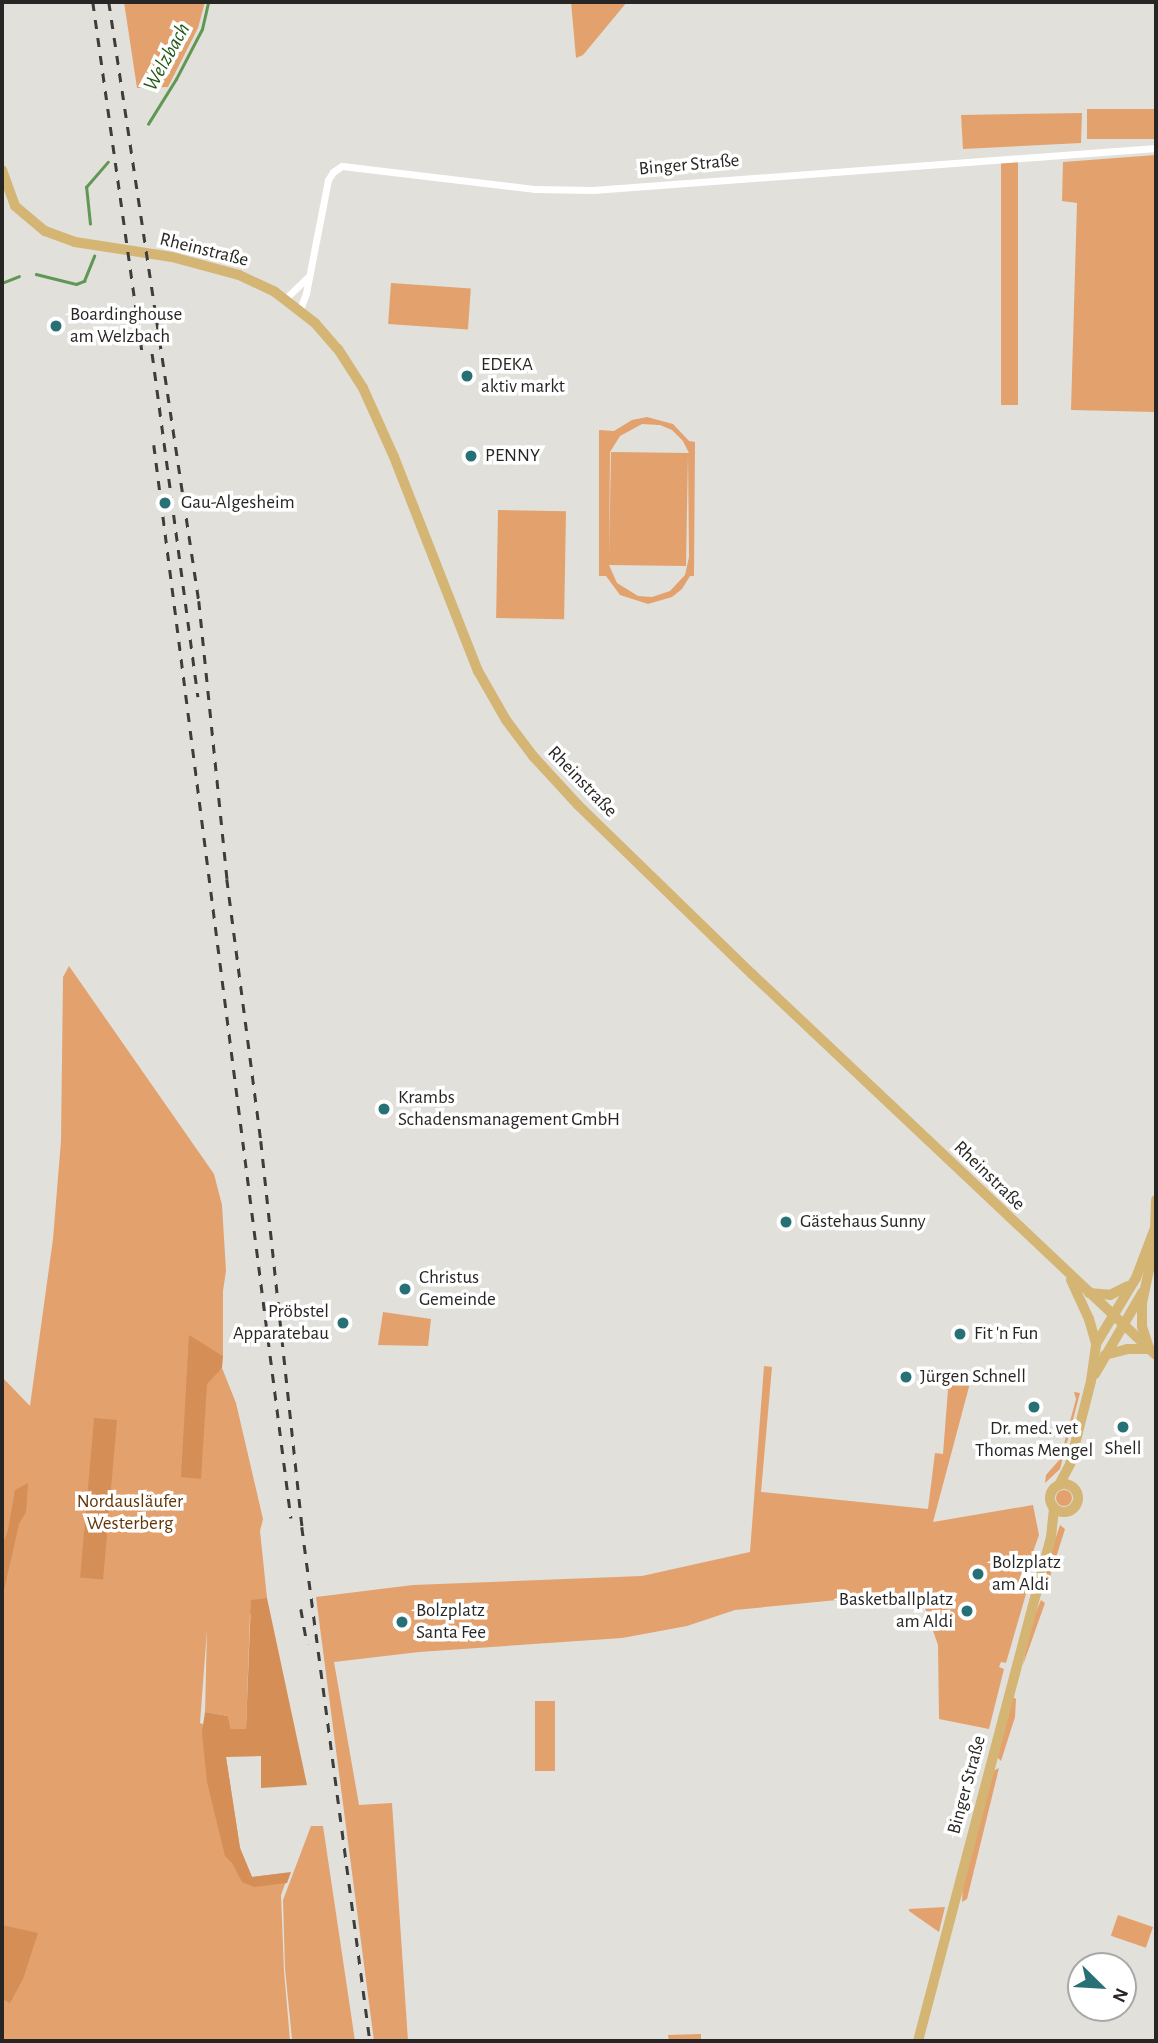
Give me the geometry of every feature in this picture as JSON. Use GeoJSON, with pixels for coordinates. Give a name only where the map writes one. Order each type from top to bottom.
{"type":"FeatureCollection","features":[{"type":"Feature","properties":{"kind":"main road","name":"Rheinstraße"},"geometry":{"type":"LineString","coordinates":[[2,170],[5,187],[15,206],[35,225],[75,242],[163,255],[239,275],[300,309],[338,349],[363,388],[394,457],[472,659],[500,711],[533,756],[597,824],[1067,1274],[1153,1352]]}},
{"type":"Feature","properties":{"kind":"main road"},"geometry":{"type":"LineString","coordinates":[[1105,1355],[1127,1349],[1153,1352],[1142,1319],[1144,1290],[1153,1261],[1156,1200]]}},
{"type":"Feature","properties":{"kind":"main road"},"geometry":{"type":"LineString","coordinates":[[1070,1464],[1072,1486],[1059,1485],[1070,1464],[1091,1381],[1096,1344],[1136,1278],[1147,1255],[1156,1225]]}},
{"type":"Feature","properties":{"kind":"main road"},"geometry":{"type":"LineString","coordinates":[[1067,1274],[1079,1295],[1096,1344]]}},
{"type":"Feature","properties":{"kind":"main road"},"geometry":{"type":"LineString","coordinates":[[1089,1293],[1118,1292],[1136,1278]]}},
{"type":"Feature","properties":{"kind":"main road"},"geometry":{"type":"LineString","coordinates":[[1091,1381],[1144,1290]]}},
{"type":"Feature","properties":{"kind":"main road","name":"Binger Straße"},"geometry":{"type":"LineString","coordinates":[[918,2041],[1051,1537],[1054,1508],[1050,1495],[1059,1485]]}},
{"type":"Feature","properties":{"kind":"main road","name":"Binger Straße"},"geometry":{"type":"LineString","coordinates":[[1051,1537],[1066,1512],[1078,1502],[1078,1494],[1072,1486]]}},
{"type":"Feature","properties":{"kind":"main road"},"geometry":{"type":"LineString","coordinates":[[1054,1508],[1066,1512]]}},
{"type":"Feature","properties":{"kind":"street","name":"Binger Straße"},"geometry":{"type":"LineString","coordinates":[[300,309],[328,180],[333,172],[342,166],[534,189],[593,190],[1156,148]]}},
{"type":"Feature","properties":{"kind":"street"},"geometry":{"type":"LineString","coordinates":[[285,299],[309,275]]}},
{"type":"Feature","properties":{"kind":"green space"},"geometry":{"type":"Polygon","coordinates":[[[124,2],[205,2],[198,28],[168,87],[137,88],[124,2]]]}},
{"type":"Feature","properties":{"kind":"green space"},"geometry":{"type":"Polygon","coordinates":[[[571,2],[627,2],[583,55],[576,58],[571,2]]]}},
{"type":"Feature","properties":{"kind":"green space"},"geometry":{"type":"Polygon","coordinates":[[[1087,109],[1156,109],[1156,139],[1087,139],[1087,109]]]}},
{"type":"Feature","properties":{"kind":"green space"},"geometry":{"type":"Polygon","coordinates":[[[1082,113],[1081,143],[963,149],[961,115],[1082,113]]]}},
{"type":"Feature","properties":{"kind":"green space"},"geometry":{"type":"Polygon","coordinates":[[[1156,155],[1156,412],[1071,410],[1077,203],[1062,201],[1063,162],[1156,155]]]}},
{"type":"Feature","properties":{"kind":"green space"},"geometry":{"type":"Polygon","coordinates":[[[1001,162],[1018,162],[1018,405],[1001,405],[1001,162]]]}},
{"type":"Feature","properties":{"kind":"green space"},"geometry":{"type":"Polygon","coordinates":[[[391,283],[471,289],[468,329],[388,324],[391,283]]]}},
{"type":"Feature","properties":{"kind":"green space"},"geometry":{"type":"Polygon","coordinates":[[[647,417],[673,424],[689,441],[695,442],[694,576],[690,576],[682,589],[672,597],[648,604],[620,595],[606,576],[599,576],[599,430],[614,431],[632,420],[647,417]],[[642,424],[620,436],[610,452],[609,559],[611,452],[689,453],[683,441],[672,430],[660,425],[642,424]],[[688,454],[686,566],[609,565],[617,583],[638,596],[652,597],[670,591],[685,575],[689,557],[688,454]]]}},
{"type":"Feature","properties":{"kind":"green space"},"geometry":{"type":"Polygon","coordinates":[[[498,510],[566,511],[564,619],[496,618],[498,510]]]}},
{"type":"Feature","properties":{"kind":"green space","name":"Nordausläufer Westerberg"},"geometry":{"type":"Polygon","coordinates":[[[69,966],[214,1174],[222,1205],[226,1271],[223,1291],[223,1356],[189,1336],[220,1370],[222,1368],[236,1403],[263,1519],[260,1531],[267,1598],[250,1615],[246,1730],[231,1729],[228,1716],[205,1712],[207,1630],[200,1723],[207,1726],[232,1756],[226,1757],[240,1848],[252,1877],[286,1873],[288,1876],[281,1895],[290,2040],[283,1900],[311,1826],[323,1826],[355,2041],[2,2041],[2,1377],[30,1406],[53,1239],[61,1141],[63,977],[69,966]]]}},
{"type":"Feature","properties":{"kind":"green space"},"geometry":{"type":"Polygon","coordinates":[[[383,1312],[431,1319],[428,1346],[378,1345],[383,1312]]]}},
{"type":"Feature","properties":{"kind":"green space"},"geometry":{"type":"Polygon","coordinates":[[[764,1366],[772,1367],[761,1492],[928,1509],[935,1453],[943,1454],[948,1390],[944,1389],[944,1380],[970,1383],[933,1522],[1033,1505],[1039,1535],[1027,1569],[1028,1587],[1006,1663],[1001,1662],[999,1667],[1004,1669],[989,1729],[939,1719],[938,1645],[923,1602],[868,1597],[735,1610],[687,1626],[622,1638],[419,1652],[334,1662],[359,1805],[392,1803],[408,2041],[374,2041],[316,1597],[413,1585],[642,1576],[750,1552],[764,1366]]]}},
{"type":"Feature","properties":{"kind":"green space"},"geometry":{"type":"Polygon","coordinates":[[[1074,1392],[1080,1393],[1060,1469],[1045,1483],[1046,1475],[1060,1459],[1076,1399],[1074,1392]]]}},
{"type":"Feature","properties":{"kind":"green space"},"geometry":{"type":"Polygon","coordinates":[[[1064,1490],[1070,1492],[1070,1504],[1064,1506],[1058,1504],[1056,1498],[1058,1492],[1064,1490]]]}},
{"type":"Feature","properties":{"kind":"green space"},"geometry":{"type":"Polygon","coordinates":[[[1060,1525],[1065,1529],[1048,1583],[1046,1567],[1060,1525]]]}},
{"type":"Feature","properties":{"kind":"green space"},"geometry":{"type":"Polygon","coordinates":[[[1041,1600],[1045,1603],[1023,1665],[1031,1624],[1041,1600]]]}},
{"type":"Feature","properties":{"kind":"green space"},"geometry":{"type":"Polygon","coordinates":[[[1013,1697],[1016,1699],[1015,1717],[1001,1761],[997,1757],[1013,1697]]]}},
{"type":"Feature","properties":{"kind":"green space"},"geometry":{"type":"Polygon","coordinates":[[[535,1701],[555,1701],[555,1771],[535,1771],[535,1701]]]}},
{"type":"Feature","properties":{"kind":"green space"},"geometry":{"type":"Polygon","coordinates":[[[999,1768],[967,1899],[962,1902],[963,1881],[993,1771],[999,1768]]]}},
{"type":"Feature","properties":{"kind":"green space"},"geometry":{"type":"Polygon","coordinates":[[[945,1907],[939,1932],[909,1911],[909,1909],[945,1907]]]}},
{"type":"Feature","properties":{"kind":"green space"},"geometry":{"type":"Polygon","coordinates":[[[1118,1915],[1153,1927],[1146,1948],[1111,1936],[1118,1915]]]}},
{"type":"Feature","properties":{"kind":"green space"},"geometry":{"type":"Polygon","coordinates":[[[701,2034],[701,2041],[669,2041],[668,2035],[701,2034]]]}},
{"type":"Feature","properties":{"kind":"shaded area"},"geometry":{"type":"Polygon","coordinates":[[[189,1335],[223,1356],[222,1368],[207,1384],[201,1479],[181,1477],[189,1335]]]}},
{"type":"Feature","properties":{"kind":"shaded area"},"geometry":{"type":"Polygon","coordinates":[[[94,1418],[117,1420],[103,1579],[80,1577],[94,1418]]]}},
{"type":"Feature","properties":{"kind":"shaded area"},"geometry":{"type":"Polygon","coordinates":[[[28,1483],[26,1512],[19,1524],[2,1599],[2,1546],[8,1530],[15,1490],[28,1483]]]}},
{"type":"Feature","properties":{"kind":"shaded area"},"geometry":{"type":"Polygon","coordinates":[[[267,1598],[307,1785],[261,1788],[261,1756],[226,1757],[240,1848],[252,1877],[291,1872],[287,1883],[254,1887],[242,1882],[225,1856],[207,1782],[202,1732],[205,1712],[228,1716],[231,1729],[246,1729],[251,1600],[267,1598]]]}},
{"type":"Feature","properties":{"kind":"shaded area"},"geometry":{"type":"Polygon","coordinates":[[[2,1925],[38,1933],[23,1979],[10,2003],[2,1999],[2,1925]]]}},
{"type":"Feature","properties":{"kind":"waterway","name":"Welzbach"},"geometry":{"type":"LineString","coordinates":[[148,124],[176,79],[202,29],[208,2]]}},
{"type":"Feature","properties":{"kind":"waterway","name":"Welzbach"},"geometry":{"type":"LineString","coordinates":[[90,224],[86,187],[108,162]]}},
{"type":"Feature","properties":{"kind":"waterway","name":"Welzbach"},"geometry":{"type":"LineString","coordinates":[[36,274],[76,284],[84,281],[94,256]]}},
{"type":"Feature","properties":{"kind":"waterway","name":"Welzbach"},"geometry":{"type":"LineString","coordinates":[[2,283],[19,276]]}},
{"type":"Feature","properties":{"kind":"railway"},"geometry":{"type":"LineString","coordinates":[[93,2],[142,352]]}},
{"type":"Feature","properties":{"kind":"railway"},"geometry":{"type":"LineString","coordinates":[[109,2],[199,601],[227,879],[261,1141],[302,1527],[370,2041]]}},
{"type":"Feature","properties":{"kind":"railway"},"geometry":{"type":"LineString","coordinates":[[150,336],[198,697]]}},
{"type":"Feature","properties":{"kind":"railway"},"geometry":{"type":"LineString","coordinates":[[154,445],[291,1518]]}},
{"type":"Feature","properties":{"kind":"railway"},"geometry":{"type":"LineString","coordinates":[[301,1609],[307,1644]]}},
{"type":"Feature","properties":{"kind":"place","name":"Boardinghouse am Welzbach"},"geometry":{"type":"Point","coordinates":[56,326]}},
{"type":"Feature","properties":{"kind":"place","name":"EDEKA aktiv markt"},"geometry":{"type":"Point","coordinates":[467,376]}},
{"type":"Feature","properties":{"kind":"place","name":"PENNY"},"geometry":{"type":"Point","coordinates":[471,456]}},
{"type":"Feature","properties":{"kind":"place","name":"Gau-Algesheim"},"geometry":{"type":"Point","coordinates":[165,503]}},
{"type":"Feature","properties":{"kind":"place","name":"Krambs Schadensmanagement GmbH"},"geometry":{"type":"Point","coordinates":[384,1109]}},
{"type":"Feature","properties":{"kind":"place","name":"Gästehaus Sunny"},"geometry":{"type":"Point","coordinates":[786,1222]}},
{"type":"Feature","properties":{"kind":"place","name":"Christus Gemeinde"},"geometry":{"type":"Point","coordinates":[405,1289]}},
{"type":"Feature","properties":{"kind":"place","name":"Pröbstel Apparatebau"},"geometry":{"type":"Point","coordinates":[343,1323]}},
{"type":"Feature","properties":{"kind":"place","name":"Fit 'n Fun"},"geometry":{"type":"Point","coordinates":[960,1334]}},
{"type":"Feature","properties":{"kind":"place","name":"Jürgen Schnell"},"geometry":{"type":"Point","coordinates":[906,1377]}},
{"type":"Feature","properties":{"kind":"place","name":"Dr. med. vet Thomas Mengel"},"geometry":{"type":"Point","coordinates":[1034,1407]}},
{"type":"Feature","properties":{"kind":"place","name":"Shell"},"geometry":{"type":"Point","coordinates":[1123,1427]}},
{"type":"Feature","properties":{"kind":"place","name":"Bolzplatz am Aldi"},"geometry":{"type":"Point","coordinates":[978,1574]}},
{"type":"Feature","properties":{"kind":"place","name":"Basketballplatz am Aldi"},"geometry":{"type":"Point","coordinates":[967,1611]}},
{"type":"Feature","properties":{"kind":"place","name":"Bolzplatz Santa Fee"},"geometry":{"type":"Point","coordinates":[402,1622]}}]}
